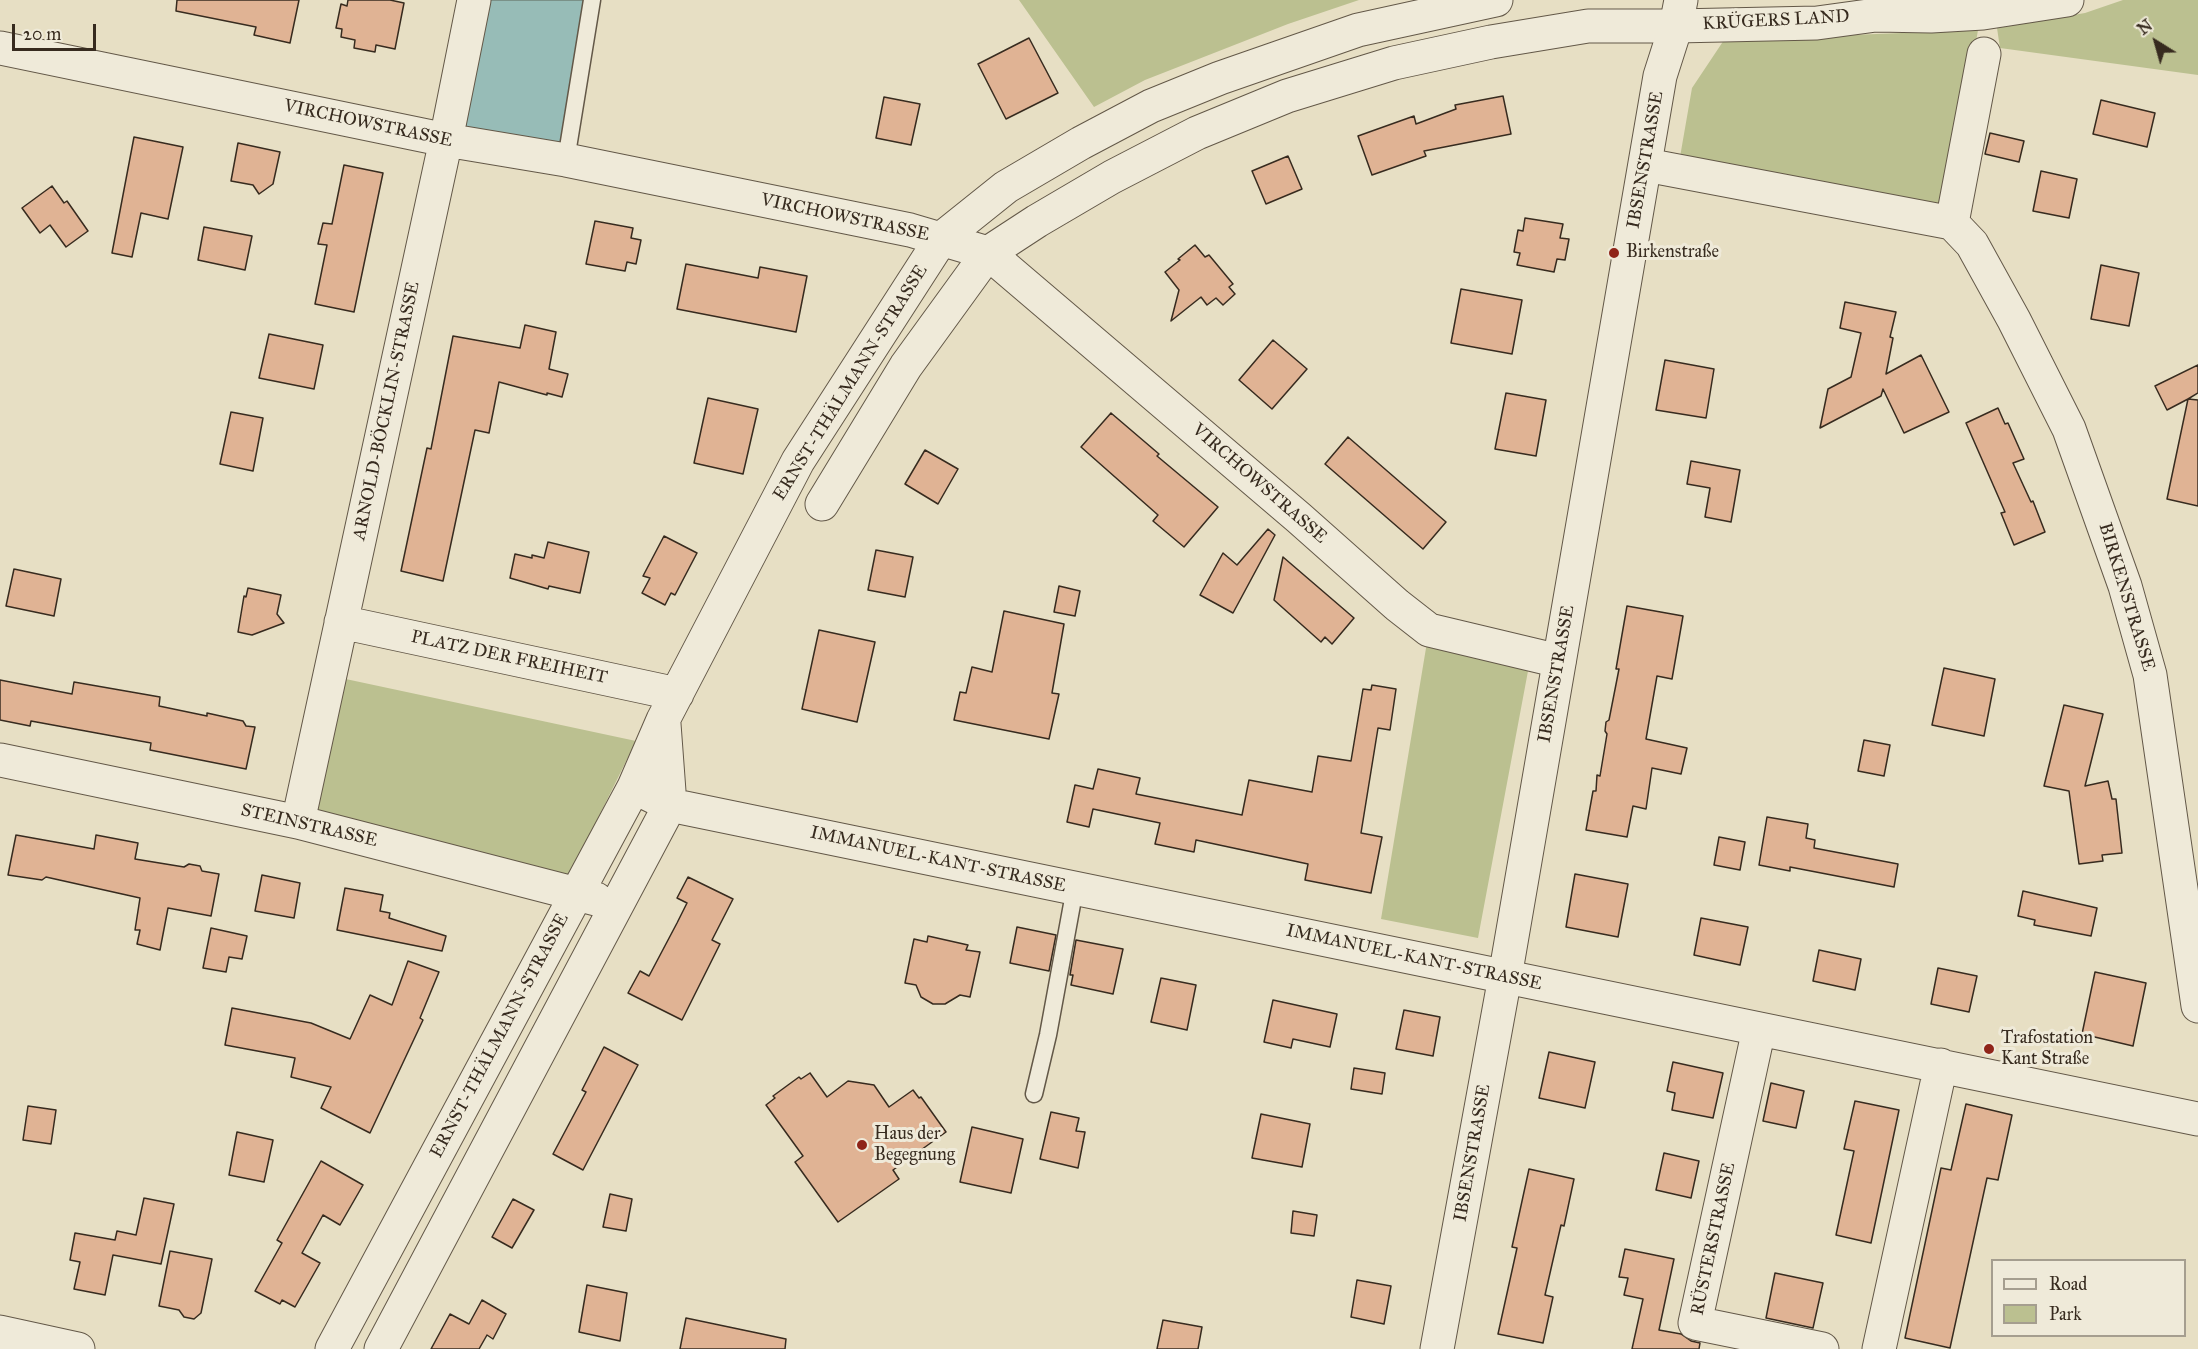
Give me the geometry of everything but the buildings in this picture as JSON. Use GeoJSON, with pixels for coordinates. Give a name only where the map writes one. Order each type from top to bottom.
{"type":"FeatureCollection","features":[{"type":"Feature","properties":{"kind":"street","name":"ARNOLD-BÖCKLIN-STRASSE"},"geometry":{"type":"LineString","coordinates":[[298,822],[446,140],[474,0]]}},
{"type":"Feature","properties":{"kind":"street","name":"ERNST-THÄLMANN-STRASSE"},"geometry":{"type":"LineString","coordinates":[[332,1349],[634,787],[670,707],[798,461],[941,239],[1006,187],[1081,143],[1151,106],[1220,78],[1358,30],[1496,0]]}},
{"type":"Feature","properties":{"kind":"street","name":"KRÜGERS LAND"},"geometry":{"type":"LineString","coordinates":[[1837,0],[1876,15]]}},
{"type":"Feature","properties":{"kind":"street","name":"KRÜGERS LAND"},"geometry":{"type":"LineString","coordinates":[[1678,13],[1817,23],[1876,15],[1931,16],[1983,13],[2067,0]]}},
{"type":"Feature","properties":{"kind":"street","name":"ERNST-THÄLMANN-STRASSE"},"geometry":{"type":"LineString","coordinates":[[822,504],[906,366],[988,253],[1037,221],[1123,171],[1197,133],[1287,96],[1394,63],[1491,42],[1678,13]]}},
{"type":"Feature","properties":{"kind":"street","name":"IBSENSTRASSE"},"geometry":{"type":"LineString","coordinates":[[1437,1349],[1505,977],[1660,76],[1678,13]]}},
{"type":"Feature","properties":{"kind":"street","name":"VIRCHOWSTRASSE"},"geometry":{"type":"LineString","coordinates":[[0,48],[446,140],[566,160],[887,225],[988,253],[1429,630],[1560,661]]}},
{"type":"Feature","properties":{"kind":"street"},"geometry":{"type":"LineString","coordinates":[[1646,165],[1952,223],[1984,54]]}},
{"type":"Feature","properties":{"kind":"street","name":"BIRKENSTRASSE"},"geometry":{"type":"LineString","coordinates":[[1952,223],[1972,244],[2014,320],[2069,429],[2126,586],[2150,675],[2198,1006]]}},
{"type":"Feature","properties":{"kind":"street","name":"PLATZ DER FREIHEIT"},"geometry":{"type":"LineString","coordinates":[[341,622],[670,707]]}},
{"type":"Feature","properties":{"kind":"street"},"geometry":{"type":"LineString","coordinates":[[381,1349],[670,805],[670,707]]}},
{"type":"Feature","properties":{"kind":"street","name":"STEINSTRASSE"},"geometry":{"type":"LineString","coordinates":[[0,760],[298,822],[615,905]]}},
{"type":"Feature","properties":{"kind":"street","name":"IMMANUEL-KANT-STRASSE"},"geometry":{"type":"LineString","coordinates":[[634,787],[670,805],[2198,1119]]}},
{"type":"Feature","properties":{"kind":"street","name":"RÜSTERSTRASSE"},"geometry":{"type":"LineString","coordinates":[[1759,1029],[1695,1323],[1822,1349]]}},
{"type":"Feature","properties":{"kind":"street"},"geometry":{"type":"LineString","coordinates":[[1879,1349],[1941,1065]]}},
{"type":"Feature","properties":{"kind":"street"},"geometry":{"type":"LineString","coordinates":[[0,1332],[78,1349]]}},
{"type":"Feature","properties":{"kind":"lane"},"geometry":{"type":"LineString","coordinates":[[566,160],[592,0]]}},
{"type":"Feature","properties":{"kind":"lane"},"geometry":{"type":"LineString","coordinates":[[1034,1094],[1048,1035],[1075,888]]}},
{"type":"Feature","properties":{"kind":"green space"},"geometry":{"type":"Polygon","coordinates":[[[1019,0],[1359,0],[1288,24],[1145,80],[1094,107],[1019,0]]]}},
{"type":"Feature","properties":{"kind":"green space"},"geometry":{"type":"Polygon","coordinates":[[[2123,0],[2198,0],[2198,75],[2000,48],[1997,28],[2085,13],[2123,0]]]}},
{"type":"Feature","properties":{"kind":"green space"},"geometry":{"type":"Polygon","coordinates":[[[1978,30],[1949,202],[1942,209],[1680,157],[1692,88],[1724,40],[1978,30]]]}},
{"type":"Feature","properties":{"kind":"green space"},"geometry":{"type":"Polygon","coordinates":[[[1429,630],[1531,655],[1478,938],[1381,919],[1429,630]]]}},
{"type":"Feature","properties":{"kind":"green space"},"geometry":{"type":"Polygon","coordinates":[[[341,678],[636,741],[568,879],[310,815],[341,678]]]}},
{"type":"Feature","properties":{"kind":"water"},"geometry":{"type":"Polygon","coordinates":[[[474,0],[592,0],[567,146],[449,125],[474,0]]]}},
{"type":"Feature","properties":{"kind":"place","name":"Birkenstraße"},"geometry":{"type":"Point","coordinates":[1614,253]}},
{"type":"Feature","properties":{"kind":"place","name":"Trafostation Kant Straße"},"geometry":{"type":"Point","coordinates":[1989,1049]}},
{"type":"Feature","properties":{"kind":"place","name":"Haus der Begegnung"},"geometry":{"type":"Point","coordinates":[862,1145]}}]}
